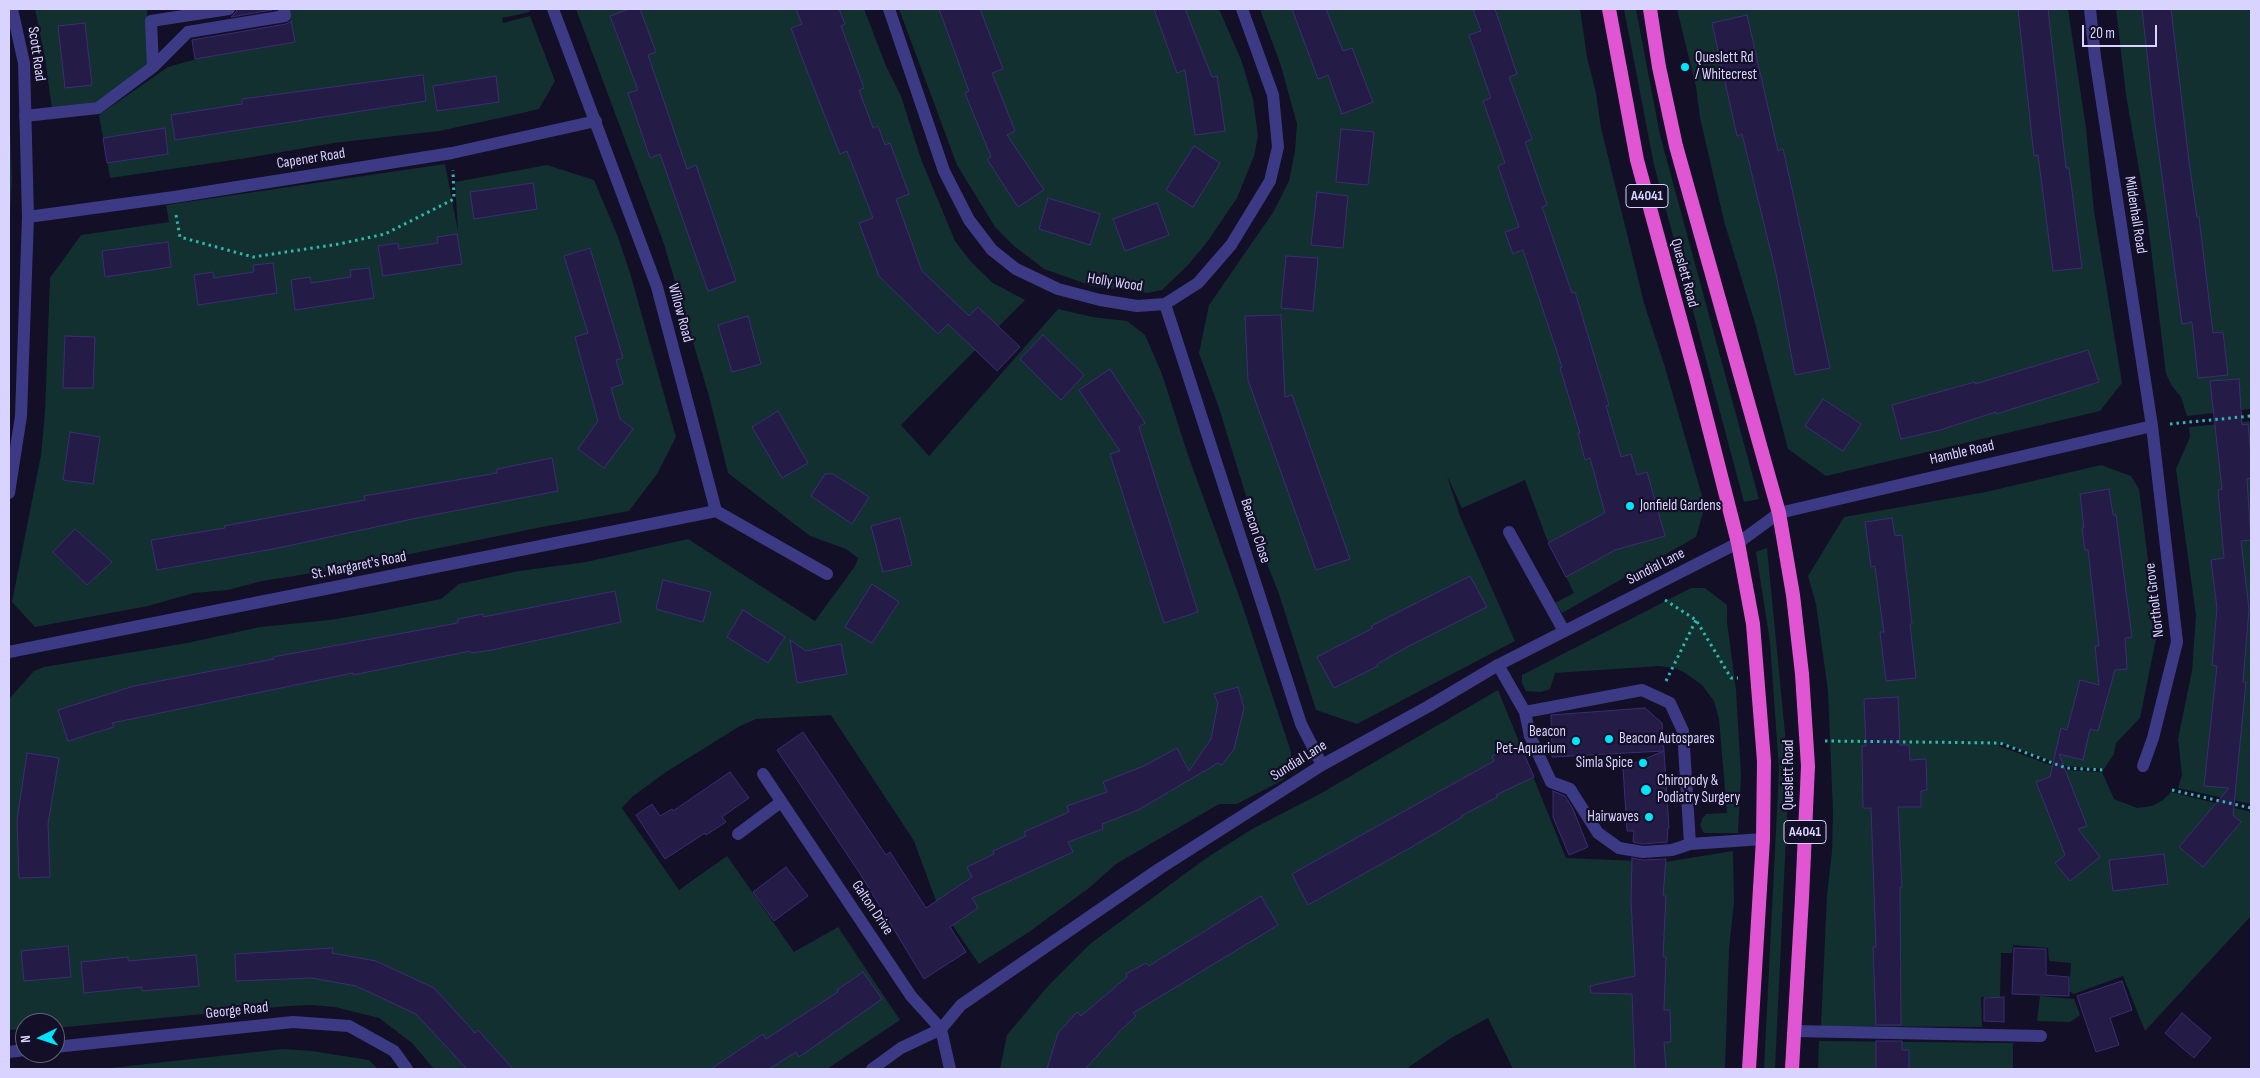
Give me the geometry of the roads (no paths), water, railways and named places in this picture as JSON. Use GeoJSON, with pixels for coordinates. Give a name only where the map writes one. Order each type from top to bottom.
{"type":"FeatureCollection","features":[{"type":"Feature","properties":{"kind":"highway","name":"Queslett Road"},"geometry":{"type":"LineString","coordinates":[[1610,9],[1636,160],[1697,381],[1738,543],[1752,624],[1764,762],[1763,839],[1749,1069]]}},
{"type":"Feature","properties":{"kind":"highway","name":"Queslett Road"},"geometry":{"type":"LineString","coordinates":[[1650,9],[1659,67],[1676,146],[1779,512],[1793,595],[1802,674],[1808,766],[1792,1069]]}},
{"type":"Feature","properties":{"kind":"street","name":"Scott Road"},"geometry":{"type":"LineString","coordinates":[[9,493],[21,416],[28,217],[24,63],[12,9]]}},
{"type":"Feature","properties":{"kind":"street"},"geometry":{"type":"LineString","coordinates":[[153,67],[151,21],[229,9]]}},
{"type":"Feature","properties":{"kind":"street"},"geometry":{"type":"LineString","coordinates":[[25,116],[98,108],[153,67],[188,32],[285,16],[284,9]]}},
{"type":"Feature","properties":{"kind":"street","name":"Willow Road"},"geometry":{"type":"LineString","coordinates":[[553,9],[657,287],[716,511]]}},
{"type":"Feature","properties":{"kind":"street","name":"Holly Wood"},"geometry":{"type":"LineString","coordinates":[[889,9],[944,171],[969,220],[992,250],[1016,269],[1058,289],[1100,300],[1137,306],[1165,304],[1198,283],[1231,245],[1270,181],[1278,147],[1273,95],[1242,9]]}},
{"type":"Feature","properties":{"kind":"street","name":"Mildenhall Road"},"geometry":{"type":"LineString","coordinates":[[2090,9],[2095,58],[2152,426]]}},
{"type":"Feature","properties":{"kind":"street","name":"Capener Road"},"geometry":{"type":"LineString","coordinates":[[28,217],[174,197],[452,153],[596,121]]}},
{"type":"Feature","properties":{"kind":"street","name":"Beacon Close"},"geometry":{"type":"LineString","coordinates":[[1165,304],[1301,724],[1322,765]]}},
{"type":"Feature","properties":{"kind":"street","name":"Hamble Road"},"geometry":{"type":"LineString","coordinates":[[1779,512],[2152,426]]}},
{"type":"Feature","properties":{"kind":"street","name":"Northolt Grove"},"geometry":{"type":"LineString","coordinates":[[2143,766],[2153,738],[2177,642],[2152,426]]}},
{"type":"Feature","properties":{"kind":"street"},"geometry":{"type":"LineString","coordinates":[[716,511],[827,574]]}},
{"type":"Feature","properties":{"kind":"street","name":"St. Margaret's Road"},"geometry":{"type":"LineString","coordinates":[[9,652],[716,511]]}},
{"type":"Feature","properties":{"kind":"street"},"geometry":{"type":"LineString","coordinates":[[1738,543],[1779,512]]}},
{"type":"Feature","properties":{"kind":"street"},"geometry":{"type":"LineString","coordinates":[[1509,532],[1564,631]]}},
{"type":"Feature","properties":{"kind":"street","name":"Sundial Lane"},"geometry":{"type":"LineString","coordinates":[[941,1029],[961,1004],[1159,869],[1322,765],[1429,706],[1498,665],[1738,543]]}},
{"type":"Feature","properties":{"kind":"street"},"geometry":{"type":"LineString","coordinates":[[1498,665],[1525,712],[1530,736],[1550,782],[1570,789],[1580,809],[1598,833],[1619,848],[1643,852],[1672,850],[1690,844],[1763,839]]}},
{"type":"Feature","properties":{"kind":"street"},"geometry":{"type":"LineString","coordinates":[[1525,712],[1642,690],[1670,703],[1683,731],[1690,844]]}},
{"type":"Feature","properties":{"kind":"street","name":"Galton Drive"},"geometry":{"type":"LineString","coordinates":[[762,774],[911,996],[941,1029]]}},
{"type":"Feature","properties":{"kind":"street"},"geometry":{"type":"LineString","coordinates":[[738,834],[781,802]]}},
{"type":"Feature","properties":{"kind":"street","name":"George Road"},"geometry":{"type":"LineString","coordinates":[[65,1046],[293,1022],[349,1026],[394,1051],[407,1069]]}},
{"type":"Feature","properties":{"kind":"street"},"geometry":{"type":"LineString","coordinates":[[872,1069],[901,1048],[941,1029],[950,1069]]}},
{"type":"Feature","properties":{"kind":"street"},"geometry":{"type":"LineString","coordinates":[[1794,1031],[2041,1036]]}},
{"type":"Feature","properties":{"kind":"place","name":"Queslett Rd / Whitecrest"},"geometry":{"type":"Point","coordinates":[1685,67]}},
{"type":"Feature","properties":{"kind":"place","name":"Jonfield Gardens"},"geometry":{"type":"Point","coordinates":[1630,506]}},
{"type":"Feature","properties":{"kind":"place","name":"Beacon Autospares"},"geometry":{"type":"Point","coordinates":[1609,739]}},
{"type":"Feature","properties":{"kind":"place","name":"Beacon Pet-Aquarium"},"geometry":{"type":"Point","coordinates":[1576,741]}},
{"type":"Feature","properties":{"kind":"place","name":"Simla Spice"},"geometry":{"type":"Point","coordinates":[1643,763]}},
{"type":"Feature","properties":{"kind":"place","name":"Chiropody & Podiatry Surgery"},"geometry":{"type":"Point","coordinates":[1646,790]}},
{"type":"Feature","properties":{"kind":"place","name":"Hairwaves"},"geometry":{"type":"Point","coordinates":[1649,817]}}]}
